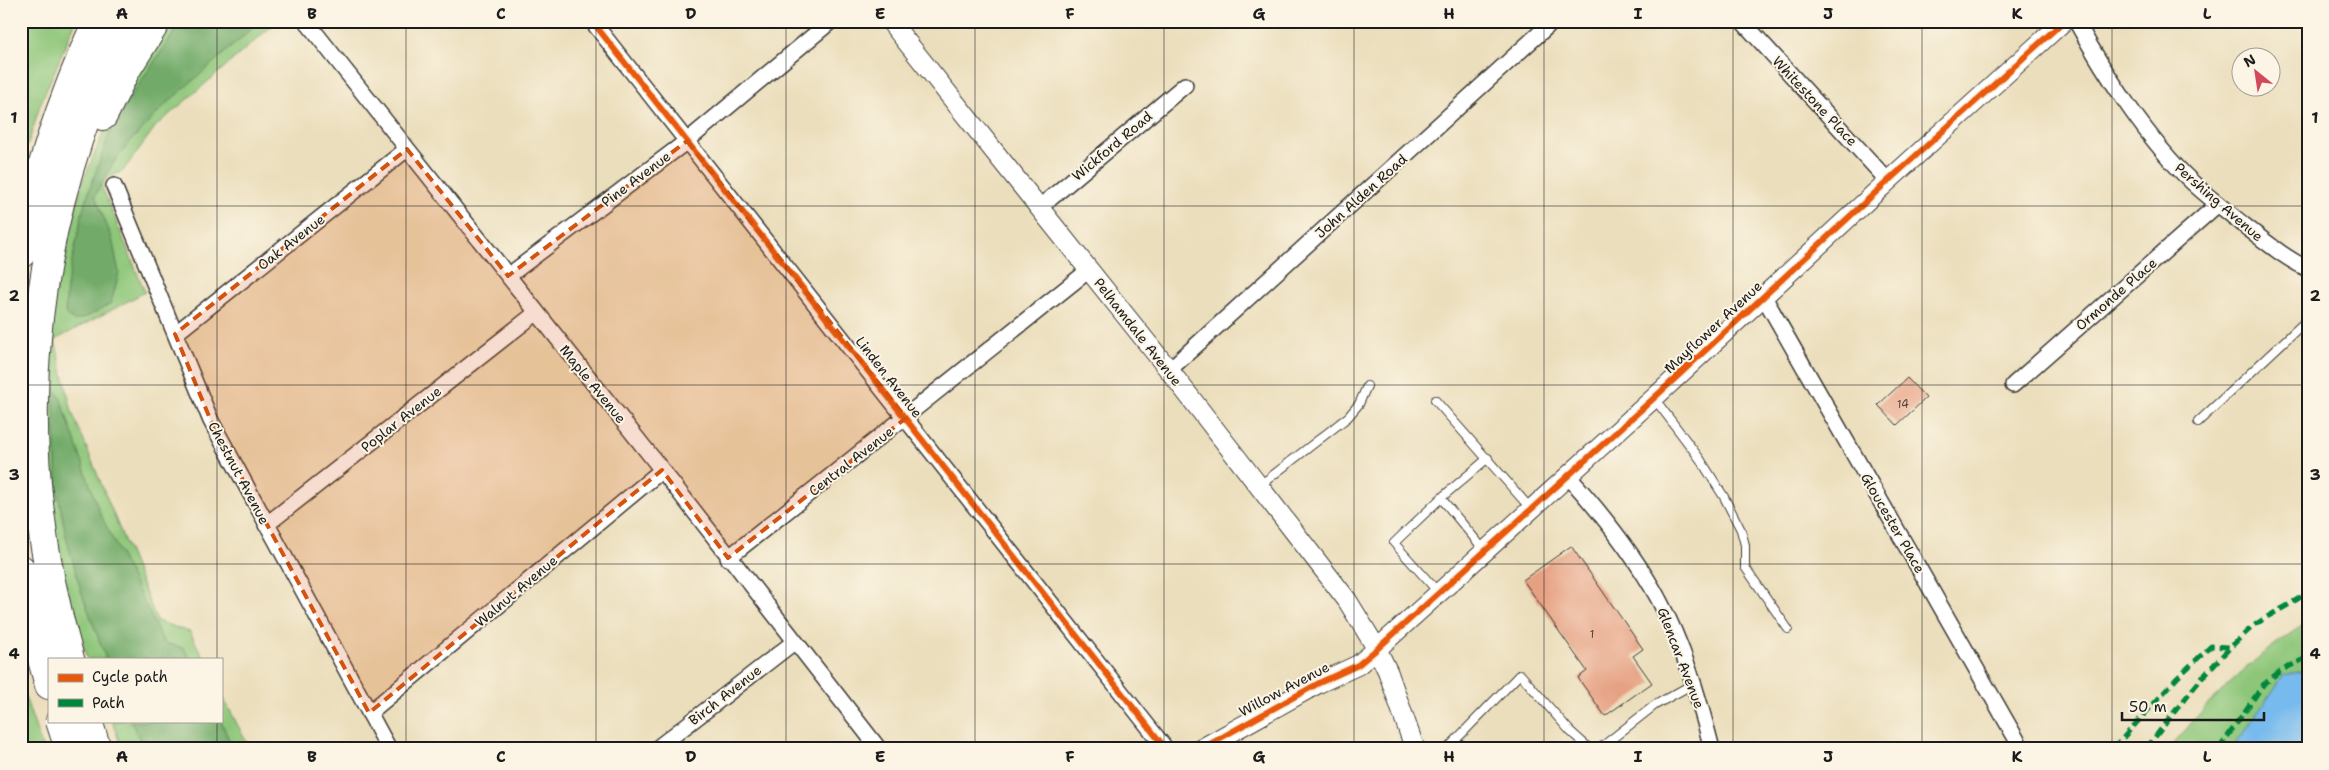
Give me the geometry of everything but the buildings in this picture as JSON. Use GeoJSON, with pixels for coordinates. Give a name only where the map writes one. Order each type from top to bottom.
{"type":"FeatureCollection","features":[{"type":"Feature","properties":{"kind":"highway"},"geometry":{"type":"LineString","coordinates":[[21,254],[51,136],[97,21]]}},
{"type":"Feature","properties":{"kind":"highway"},"geometry":{"type":"LineString","coordinates":[[70,658],[50,580],[41,527],[34,442],[33,394],[37,325],[47,258],[57,212],[86,114],[126,21]]}},
{"type":"Feature","properties":{"kind":"highway"},"geometry":{"type":"LineString","coordinates":[[57,212],[114,94],[157,21]]}},
{"type":"Feature","properties":{"kind":"highway"},"geometry":{"type":"LineString","coordinates":[[21,569],[35,634],[48,681]]}},
{"type":"Feature","properties":{"kind":"highway"},"geometry":{"type":"LineString","coordinates":[[60,722],[69,749]]}},
{"type":"Feature","properties":{"kind":"highway"},"geometry":{"type":"LineString","coordinates":[[88,722],[97,749]]}},
{"type":"Feature","properties":{"kind":"street","name":"Maple Avenue"},"geometry":{"type":"LineString","coordinates":[[306,21],[662,470],[728,558],[878,749]]}},
{"type":"Feature","properties":{"kind":"street","name":"Linden Avenue"},"geometry":{"type":"LineString","coordinates":[[592,21],[1166,749]]}},
{"type":"Feature","properties":{"kind":"street","name":"Pine Avenue"},"geometry":{"type":"LineString","coordinates":[[508,276],[686,141],[832,21]]}},
{"type":"Feature","properties":{"kind":"street","name":"Pelhamdale Avenue"},"geometry":{"type":"LineString","coordinates":[[890,21],[1169,370],[1347,600],[1377,649],[1388,672],[1415,749]]}},
{"type":"Feature","properties":{"kind":"street","name":"John Alden Road"},"geometry":{"type":"LineString","coordinates":[[1169,370],[1552,21]]}},
{"type":"Feature","properties":{"kind":"street","name":"Whitestone Place"},"geometry":{"type":"LineString","coordinates":[[1742,21],[1888,181]]}},
{"type":"Feature","properties":{"kind":"street","name":"Mayflower Avenue"},"geometry":{"type":"LineString","coordinates":[[1377,649],[1654,398],[2064,21]]}},
{"type":"Feature","properties":{"kind":"street","name":"Pershing Avenue"},"geometry":{"type":"LineString","coordinates":[[2076,21],[2132,110],[2162,150],[2192,182],[2218,204],[2290,260],[2308,269]]}},
{"type":"Feature","properties":{"kind":"street","name":"Wickford Road"},"geometry":{"type":"LineString","coordinates":[[1039,208],[1185,85]]}},
{"type":"Feature","properties":{"kind":"street","name":"Oak Avenue"},"geometry":{"type":"LineString","coordinates":[[175,334],[407,149]]}},
{"type":"Feature","properties":{"kind":"street","name":"Chestnut Avenue"},"geometry":{"type":"LineString","coordinates":[[114,186],[211,421],[389,749]]}},
{"type":"Feature","properties":{"kind":"street","name":"Ormonde Place"},"geometry":{"type":"LineString","coordinates":[[2013,385],[2218,204]]}},
{"type":"Feature","properties":{"kind":"street","name":"Central Avenue"},"geometry":{"type":"LineString","coordinates":[[728,558],[1090,270]]}},
{"type":"Feature","properties":{"kind":"street","name":"Gloucester Place"},"geometry":{"type":"LineString","coordinates":[[1764,297],[2022,749]]}},
{"type":"Feature","properties":{"kind":"street","name":"Poplar Avenue"},"geometry":{"type":"LineString","coordinates":[[266,525],[536,313]]}},
{"type":"Feature","properties":{"kind":"street","name":"Walnut Avenue"},"geometry":{"type":"LineString","coordinates":[[369,713],[662,470]]}},
{"type":"Feature","properties":{"kind":"street","name":"Glencar Avenue"},"geometry":{"type":"LineString","coordinates":[[1568,476],[1628,549],[1659,599],[1679,644],[1712,749]]}},
{"type":"Feature","properties":{"kind":"street","name":"Birch Avenue"},"geometry":{"type":"LineString","coordinates":[[656,749],[794,642]]}},
{"type":"Feature","properties":{"kind":"street","name":"Willow Avenue"},"geometry":{"type":"LineString","coordinates":[[1201,749],[1320,683],[1358,665],[1377,649]]}},
{"type":"Feature","properties":{"kind":"lane"},"geometry":{"type":"LineString","coordinates":[[2198,422],[2308,319]]}},
{"type":"Feature","properties":{"kind":"lane"},"geometry":{"type":"LineString","coordinates":[[1259,486],[1348,416],[1359,404],[1367,386]]}},
{"type":"Feature","properties":{"kind":"lane"},"geometry":{"type":"LineString","coordinates":[[1654,398],[1700,460],[1724,497],[1742,530],[1745,545],[1745,567],[1788,629]]}},
{"type":"Feature","properties":{"kind":"lane"},"geometry":{"type":"LineString","coordinates":[[1435,400],[1531,509]]}},
{"type":"Feature","properties":{"kind":"lane"},"geometry":{"type":"LineString","coordinates":[[1439,592],[1394,543],[1441,498],[1488,458]]}},
{"type":"Feature","properties":{"kind":"lane"},"geometry":{"type":"LineString","coordinates":[[1441,498],[1485,551]]}},
{"type":"Feature","properties":{"kind":"lane"},"geometry":{"type":"LineString","coordinates":[[1447,749],[1520,674],[1570,731],[1590,749]]}},
{"type":"Feature","properties":{"kind":"lane"},"geometry":{"type":"LineString","coordinates":[[1599,749],[1655,705],[1693,684]]}},
{"type":"Feature","properties":{"kind":"highlighted area"},"geometry":{"type":"Polygon","coordinates":[[[687,141],[906,418],[728,558],[662,470],[369,713],[211,421],[175,334],[407,149],[508,276],[687,141]]]}},
{"type":"Feature","properties":{"kind":"green space"},"geometry":{"type":"Polygon","coordinates":[[[21,21],[76,21],[40,105],[28,145],[25,146],[21,125],[21,21]]]}},
{"type":"Feature","properties":{"kind":"green space"},"geometry":{"type":"Polygon","coordinates":[[[168,21],[278,21],[156,126],[123,171],[107,178],[102,187],[145,292],[55,340],[72,412],[157,621],[190,632],[203,658],[87,658],[48,523],[44,411],[50,313],[82,183],[114,108],[168,21]]]}},
{"type":"Feature","properties":{"kind":"green space"},"geometry":{"type":"Polygon","coordinates":[[[182,21],[261,21],[166,104],[130,142],[112,165],[95,196],[112,238],[119,273],[111,303],[89,316],[74,321],[65,314],[67,285],[84,205],[114,121],[182,21]]]}},
{"type":"Feature","properties":{"kind":"green space"},"geometry":{"type":"Polygon","coordinates":[[[53,386],[60,397],[99,511],[164,643],[184,648],[189,658],[106,658],[82,594],[67,541],[57,490],[53,386]]]}},
{"type":"Feature","properties":{"kind":"green space"},"geometry":{"type":"Polygon","coordinates":[[[2308,622],[2308,749],[2170,749],[2234,679],[2288,635],[2308,622]]]}},
{"type":"Feature","properties":{"kind":"green space"},"geometry":{"type":"Polygon","coordinates":[[[21,685],[43,749],[21,749],[21,685]]]}},
{"type":"Feature","properties":{"kind":"green space"},"geometry":{"type":"Polygon","coordinates":[[[222,695],[250,749],[122,749],[112,722],[222,722],[222,695]]]}},
{"type":"Feature","properties":{"kind":"green space"},"geometry":{"type":"Polygon","coordinates":[[[131,722],[221,722],[233,749],[144,749],[131,722]]]}},
{"type":"Feature","properties":{"kind":"water"},"geometry":{"type":"Polygon","coordinates":[[[2308,670],[2308,749],[2232,749],[2284,675],[2308,670]]]}},
{"type":"Feature","properties":{"kind":"marked path"},"geometry":{"type":"LineString","coordinates":[[2146,749],[2195,686],[2235,642],[2264,619],[2294,602],[2308,591]]}},
{"type":"Feature","properties":{"kind":"marked path"},"geometry":{"type":"LineString","coordinates":[[2113,749],[2177,678],[2211,646],[2231,647]]}},
{"type":"Feature","properties":{"kind":"marked path"},"geometry":{"type":"LineString","coordinates":[[2219,749],[2263,685],[2280,671],[2308,657]]}},
{"type":"Feature","properties":{"kind":"cycle path"},"geometry":{"type":"LineString","coordinates":[[592,21],[1166,749]]}},
{"type":"Feature","properties":{"kind":"cycle path"},"geometry":{"type":"LineString","coordinates":[[1201,749],[1319,683],[1358,665],[1377,649],[1654,398],[2064,21]]}}]}
